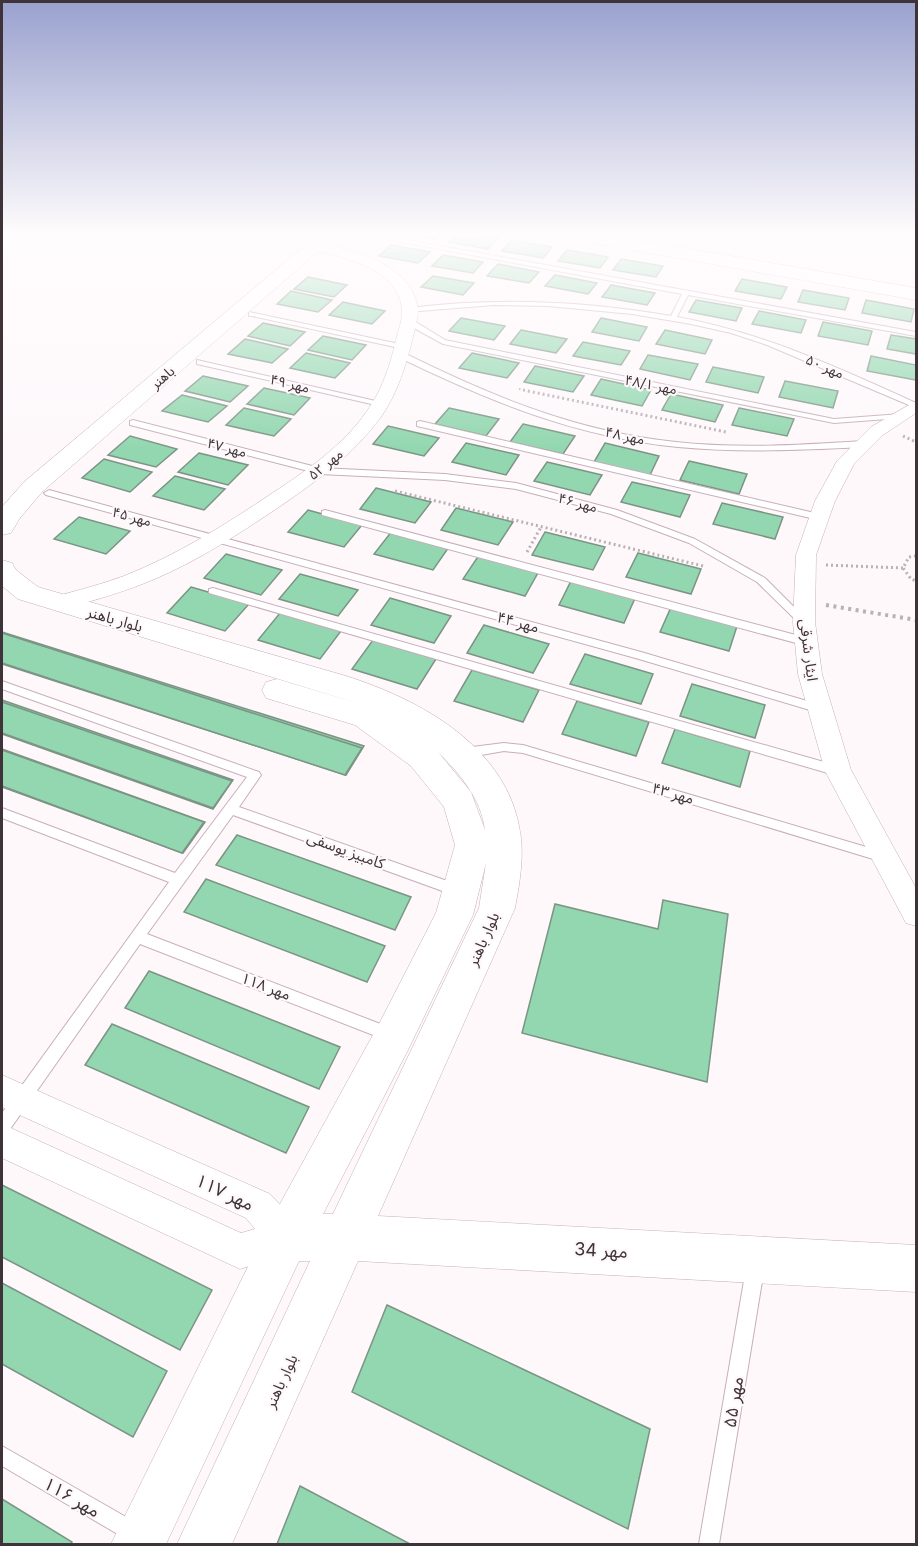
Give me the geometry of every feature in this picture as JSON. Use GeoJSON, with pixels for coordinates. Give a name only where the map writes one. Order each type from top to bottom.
{"type":"FeatureCollection","features":[{"type":"Feature","properties":{"kind":"main road","name":"باهنر"},"geometry":{"type":"LineString","coordinates":[[2,527],[8,515],[33,487],[246,305]]}},
{"type":"Feature","properties":{"kind":"main road","name":"بلوار باهنر"},"geometry":{"type":"LineString","coordinates":[[2,569],[3,573],[28,593],[347,687],[402,710],[441,735],[479,775],[499,812],[506,858],[497,908],[204,1545]]}},
{"type":"Feature","properties":{"kind":"main road","name":"بلوار باهنر"},"geometry":{"type":"LineString","coordinates":[[2,595],[25,611],[366,717],[423,757],[459,802],[473,845],[454,915],[394,1036],[286,1238],[140,1541]]}},
{"type":"Feature","properties":{"kind":"main road","name":"مهر 34"},"geometry":{"type":"LineString","coordinates":[[286,1238],[345,1237],[916,1269]]}},
{"type":"Feature","properties":{"kind":"street"},"geometry":{"type":"LineString","coordinates":[[407,305],[409,316]]}},
{"type":"Feature","properties":{"kind":"street","name":"مهر ۵۲"},"geometry":{"type":"LineString","coordinates":[[58,603],[123,583],[165,565],[214,539],[320,471],[350,443],[380,405],[393,380],[403,351],[409,316]]}},
{"type":"Feature","properties":{"kind":"street","name":"ایثار شرقی"},"geometry":{"type":"LineString","coordinates":[[908,411],[877,431],[846,461],[825,501],[806,555],[805,622],[810,674],[837,771],[916,914]]}},
{"type":"Feature","properties":{"kind":"street","name":"مهر ۱۱۷"},"geometry":{"type":"LineString","coordinates":[[8,1106],[258,1206],[286,1238]]}},
{"type":"Feature","properties":{"kind":"street"},"geometry":{"type":"LineString","coordinates":[[2,1141],[240,1251],[286,1238]]}},
{"type":"Feature","properties":{"kind":"lane","name":"مهر ۵۰"},"geometry":{"type":"LineString","coordinates":[[409,316],[449,305]]}},
{"type":"Feature","properties":{"kind":"lane","name":"مهر ۵۰"},"geometry":{"type":"LineString","coordinates":[[555,305],[673,318],[755,339],[803,356],[908,411]]}},
{"type":"Feature","properties":{"kind":"lane"},"geometry":{"type":"LineString","coordinates":[[673,318],[680,305]]}},
{"type":"Feature","properties":{"kind":"lane"},"geometry":{"type":"LineString","coordinates":[[754,305],[916,334]]}},
{"type":"Feature","properties":{"kind":"lane","name":"مهر ۴۸"},"geometry":{"type":"LineString","coordinates":[[252,314],[403,351],[470,389],[520,409],[641,439],[702,447],[777,449],[864,444]]}},
{"type":"Feature","properties":{"kind":"lane","name":"مهر ۴۸/۱"},"geometry":{"type":"LineString","coordinates":[[409,316],[443,342],[834,421],[908,411]]}},
{"type":"Feature","properties":{"kind":"lane","name":"مهر ۴۹"},"geometry":{"type":"LineString","coordinates":[[200,362],[380,405]]}},
{"type":"Feature","properties":{"kind":"lane","name":"مهر ۴۷"},"geometry":{"type":"LineString","coordinates":[[133,423],[320,471]]}},
{"type":"Feature","properties":{"kind":"lane"},"geometry":{"type":"LineString","coordinates":[[420,424],[819,517]]}},
{"type":"Feature","properties":{"kind":"lane","name":"مهر ۴۶"},"geometry":{"type":"LineString","coordinates":[[320,471],[445,477],[516,486],[614,512],[692,541],[761,580],[805,622]]}},
{"type":"Feature","properties":{"kind":"lane","name":"مهر ۴۵"},"geometry":{"type":"LineString","coordinates":[[49,493],[214,539]]}},
{"type":"Feature","properties":{"kind":"lane"},"geometry":{"type":"LineString","coordinates":[[324,513],[519,565],[805,622]]}},
{"type":"Feature","properties":{"kind":"lane","name":"مهر ۴۴"},"geometry":{"type":"LineString","coordinates":[[214,539],[641,656],[820,710]]}},
{"type":"Feature","properties":{"kind":"lane"},"geometry":{"type":"LineString","coordinates":[[213,591],[837,771]]}},
{"type":"Feature","properties":{"kind":"lane"},"geometry":{"type":"LineString","coordinates":[[2,685],[255,775],[8,1106]]}},
{"type":"Feature","properties":{"kind":"lane","name":"مهر ۴۳"},"geometry":{"type":"LineString","coordinates":[[459,754],[504,747],[523,749],[885,858]]}},
{"type":"Feature","properties":{"kind":"lane","name":"کامبیز یوسفی"},"geometry":{"type":"LineString","coordinates":[[231,809],[461,891]]}},
{"type":"Feature","properties":{"kind":"lane"},"geometry":{"type":"LineString","coordinates":[[2,813],[178,880]]}},
{"type":"Feature","properties":{"kind":"lane","name":"مهر ۱۱۸"},"geometry":{"type":"LineString","coordinates":[[137,936],[394,1036]]}},
{"type":"Feature","properties":{"kind":"lane","name":"مهر ۵۵"},"geometry":{"type":"LineString","coordinates":[[709,1545],[757,1259]]}},
{"type":"Feature","properties":{"kind":"lane","name":"مهر ۱۱۶"},"geometry":{"type":"LineString","coordinates":[[2,1456],[140,1541]]}},
{"type":"Feature","properties":{"kind":"path"},"geometry":{"type":"LineString","coordinates":[[516,388],[734,434]]}},
{"type":"Feature","properties":{"kind":"path"},"geometry":{"type":"LineString","coordinates":[[386,489],[703,566]]}},
{"type":"Feature","properties":{"kind":"path"},"geometry":{"type":"LineString","coordinates":[[519,565],[541,527]]}},
{"type":"Feature","properties":{"kind":"path"},"geometry":{"type":"LineString","coordinates":[[903,568],[909,557],[916,556]]}},
{"type":"Feature","properties":{"kind":"path"},"geometry":{"type":"LineString","coordinates":[[806,564],[903,568]]}},
{"type":"Feature","properties":{"kind":"path"},"geometry":{"type":"LineString","coordinates":[[903,568],[911,579],[916,581]]}},
{"type":"Feature","properties":{"kind":"path"},"geometry":{"type":"LineString","coordinates":[[805,622],[916,620]]}},
{"type":"Feature","properties":{"kind":"building"},"geometry":{"type":"Polygon","coordinates":[[[283,305],[326,305],[318,312],[283,305]]]}},
{"type":"Feature","properties":{"kind":"building"},"geometry":{"type":"Polygon","coordinates":[[[340,305],[358,305],[385,311],[372,324],[329,315],[340,305]]]}},
{"type":"Feature","properties":{"kind":"building"},"geometry":{"type":"Polygon","coordinates":[[[693,305],[726,305],[742,308],[736,321],[689,312],[693,305]]]}},
{"type":"Feature","properties":{"kind":"building"},"geometry":{"type":"Polygon","coordinates":[[[816,305],[847,305],[845,310],[816,305]]]}},
{"type":"Feature","properties":{"kind":"building"},"geometry":{"type":"Polygon","coordinates":[[[864,305],[893,305],[914,309],[911,322],[862,313],[864,305]]]}},
{"type":"Feature","properties":{"kind":"building"},"geometry":{"type":"Polygon","coordinates":[[[759,311],[806,320],[801,333],[752,324],[759,311]]]}},
{"type":"Feature","properties":{"kind":"building"},"geometry":{"type":"Polygon","coordinates":[[[461,318],[505,326],[494,340],[449,331],[461,318]]]}},
{"type":"Feature","properties":{"kind":"building"},"geometry":{"type":"Polygon","coordinates":[[[601,318],[647,327],[639,341],[592,332],[601,318]]]}},
{"type":"Feature","properties":{"kind":"building"},"geometry":{"type":"Polygon","coordinates":[[[823,322],[872,331],[868,345],[818,336],[823,322]]]}},
{"type":"Feature","properties":{"kind":"building"},"geometry":{"type":"Polygon","coordinates":[[[263,323],[305,332],[290,346],[248,336],[263,323]]]}},
{"type":"Feature","properties":{"kind":"building"},"geometry":{"type":"Polygon","coordinates":[[[521,330],[567,339],[556,353],[510,344],[521,330]]]}},
{"type":"Feature","properties":{"kind":"building"},"geometry":{"type":"Polygon","coordinates":[[[665,330],[712,340],[705,354],[656,344],[665,330]]]}},
{"type":"Feature","properties":{"kind":"building"},"geometry":{"type":"Polygon","coordinates":[[[891,335],[916,339],[916,354],[887,349],[891,335]]]}},
{"type":"Feature","properties":{"kind":"building"},"geometry":{"type":"Polygon","coordinates":[[[323,336],[366,345],[352,360],[308,350],[323,336]]]}},
{"type":"Feature","properties":{"kind":"building"},"geometry":{"type":"Polygon","coordinates":[[[245,339],[288,349],[272,363],[228,354],[245,339]]]}},
{"type":"Feature","properties":{"kind":"building"},"geometry":{"type":"Polygon","coordinates":[[[583,342],[630,351],[621,365],[573,356],[583,342]]]}},
{"type":"Feature","properties":{"kind":"building"},"geometry":{"type":"Polygon","coordinates":[[[306,353],[350,363],[335,378],[290,368],[306,353]]]}},
{"type":"Feature","properties":{"kind":"building"},"geometry":{"type":"Polygon","coordinates":[[[472,353],[519,363],[507,378],[459,368],[472,353]]]}},
{"type":"Feature","properties":{"kind":"building"},"geometry":{"type":"Polygon","coordinates":[[[648,355],[698,364],[690,380],[640,369],[648,355]]]}},
{"type":"Feature","properties":{"kind":"building"},"geometry":{"type":"Polygon","coordinates":[[[871,356],[916,365],[916,380],[867,371],[871,356]]]}},
{"type":"Feature","properties":{"kind":"building"},"geometry":{"type":"Polygon","coordinates":[[[535,366],[584,376],[573,392],[524,382],[535,366]]]}},
{"type":"Feature","properties":{"kind":"building"},"geometry":{"type":"Polygon","coordinates":[[[713,367],[764,377],[758,393],[706,382],[713,367]]]}},
{"type":"Feature","properties":{"kind":"building"},"geometry":{"type":"Polygon","coordinates":[[[203,376],[248,386],[230,402],[185,391],[203,376]]]}},
{"type":"Feature","properties":{"kind":"building"},"geometry":{"type":"Polygon","coordinates":[[[601,379],[651,390],[642,406],[591,395],[601,379]]]}},
{"type":"Feature","properties":{"kind":"building"},"geometry":{"type":"Polygon","coordinates":[[[785,381],[838,391],[833,408],[779,397],[785,381]]]}},
{"type":"Feature","properties":{"kind":"building"},"geometry":{"type":"Polygon","coordinates":[[[264,388],[310,398],[294,415],[247,404],[264,388]]]}},
{"type":"Feature","properties":{"kind":"building"},"geometry":{"type":"Polygon","coordinates":[[[671,394],[723,405],[715,422],[662,410],[671,394]]]}},
{"type":"Feature","properties":{"kind":"building"},"geometry":{"type":"Polygon","coordinates":[[[182,395],[227,406],[208,422],[162,411],[182,395]]]}},
{"type":"Feature","properties":{"kind":"building"},"geometry":{"type":"Polygon","coordinates":[[[244,408],[291,419],[274,436],[226,425],[244,408]]]}},
{"type":"Feature","properties":{"kind":"building"},"geometry":{"type":"Polygon","coordinates":[[[449,408],[499,419],[486,436],[435,424],[449,408]]]}},
{"type":"Feature","properties":{"kind":"building"},"geometry":{"type":"Polygon","coordinates":[[[739,408],[794,419],[787,436],[732,425],[739,408]]]}},
{"type":"Feature","properties":{"kind":"building"},"geometry":{"type":"Polygon","coordinates":[[[523,424],[575,436],[563,454],[510,442],[523,424]]]}},
{"type":"Feature","properties":{"kind":"building"},"geometry":{"type":"Polygon","coordinates":[[[388,426],[439,438],[424,456],[373,444],[388,426]]]}},
{"type":"Feature","properties":{"kind":"building"},"geometry":{"type":"Polygon","coordinates":[[[130,436],[177,449],[156,467],[108,455],[130,436]]]}},
{"type":"Feature","properties":{"kind":"building"},"geometry":{"type":"Polygon","coordinates":[[[466,443],[519,455],[506,475],[452,462],[466,443]]]}},
{"type":"Feature","properties":{"kind":"building"},"geometry":{"type":"Polygon","coordinates":[[[605,443],[659,456],[650,475],[594,462],[605,443]]]}},
{"type":"Feature","properties":{"kind":"building"},"geometry":{"type":"Polygon","coordinates":[[[199,453],[248,465],[228,485],[178,472],[199,453]]]}},
{"type":"Feature","properties":{"kind":"building"},"geometry":{"type":"Polygon","coordinates":[[[104,459],[152,472],[130,492],[82,478],[104,459]]]}},
{"type":"Feature","properties":{"kind":"building"},"geometry":{"type":"Polygon","coordinates":[[[689,461],[747,474],[739,494],[680,480],[689,461]]]}},
{"type":"Feature","properties":{"kind":"building"},"geometry":{"type":"Polygon","coordinates":[[[547,462],[602,475],[590,495],[534,481],[547,462]]]}},
{"type":"Feature","properties":{"kind":"building"},"geometry":{"type":"Polygon","coordinates":[[[175,476],[225,489],[204,510],[153,496],[175,476]]]}},
{"type":"Feature","properties":{"kind":"building"},"geometry":{"type":"Polygon","coordinates":[[[632,482],[690,495],[680,517],[621,502],[632,482]]]}},
{"type":"Feature","properties":{"kind":"building"},"geometry":{"type":"Polygon","coordinates":[[[376,488],[431,502],[415,523],[360,509],[376,488]]]}},
{"type":"Feature","properties":{"kind":"building"},"geometry":{"type":"Polygon","coordinates":[[[722,503],[783,517],[775,539],[713,524],[722,503]]]}},
{"type":"Feature","properties":{"kind":"building"},"geometry":{"type":"Polygon","coordinates":[[[456,508],[513,522],[498,545],[441,530],[456,508]]]}},
{"type":"Feature","properties":{"kind":"building"},"geometry":{"type":"Polygon","coordinates":[[[308,510],[362,525],[344,547],[288,532],[308,510]]]}},
{"type":"Feature","properties":{"kind":"building"},"geometry":{"type":"Polygon","coordinates":[[[79,517],[130,531],[106,554],[54,539],[79,517]]]}},
{"type":"Feature","properties":{"kind":"building"},"geometry":{"type":"Polygon","coordinates":[[[392,531],[449,547],[433,570],[374,554],[392,531]]]}},
{"type":"Feature","properties":{"kind":"building"},"geometry":{"type":"Polygon","coordinates":[[[545,532],[605,547],[593,570],[532,555],[545,532]]]}},
{"type":"Feature","properties":{"kind":"building"},"geometry":{"type":"Polygon","coordinates":[[[638,553],[701,569],[691,594],[626,577],[638,553]]]}},
{"type":"Feature","properties":{"kind":"building"},"geometry":{"type":"Polygon","coordinates":[[[226,554],[282,570],[261,595],[204,578],[226,554]]]}},
{"type":"Feature","properties":{"kind":"building"},"geometry":{"type":"Polygon","coordinates":[[[479,555],[539,571],[525,596],[463,579],[479,555]]]}},
{"type":"Feature","properties":{"kind":"building"},"geometry":{"type":"Polygon","coordinates":[[[300,574],[358,590],[338,616],[279,599],[300,574]]]}},
{"type":"Feature","properties":{"kind":"building"},"geometry":{"type":"Polygon","coordinates":[[[572,579],[636,596],[624,623],[559,605],[572,579]]]}},
{"type":"Feature","properties":{"kind":"building"},"geometry":{"type":"Polygon","coordinates":[[[191,587],[249,604],[225,631],[167,613],[191,587]]]}},
{"type":"Feature","properties":{"kind":"building"},"geometry":{"type":"Polygon","coordinates":[[[390,598],[451,616],[434,643],[371,625],[390,598]]]}},
{"type":"Feature","properties":{"kind":"building"},"geometry":{"type":"Polygon","coordinates":[[[672,605],[738,623],[729,651],[660,632],[672,605]]]}},
{"type":"Feature","properties":{"kind":"building"},"geometry":{"type":"Polygon","coordinates":[[[280,613],[341,631],[320,659],[258,640],[280,613]]]}},
{"type":"Feature","properties":{"kind":"building"},"geometry":{"type":"Polygon","coordinates":[[[484,625],[549,644],[533,673],[467,653],[484,625]]]}},
{"type":"Feature","properties":{"kind":"building"},"geometry":{"type":"Polygon","coordinates":[[[2,632],[364,746],[346,775],[2,664],[2,632]]]}},
{"type":"Feature","properties":{"kind":"building"},"geometry":{"type":"Polygon","coordinates":[[[2,633],[362,748],[345,775],[2,663],[2,633]]]}},
{"type":"Feature","properties":{"kind":"building"},"geometry":{"type":"Polygon","coordinates":[[[373,640],[436,659],[417,689],[352,669],[373,640]]]}},
{"type":"Feature","properties":{"kind":"building"},"geometry":{"type":"Polygon","coordinates":[[[585,654],[653,674],[641,704],[570,684],[585,654]]]}},
{"type":"Feature","properties":{"kind":"building"},"geometry":{"type":"Polygon","coordinates":[[[472,670],[539,690],[523,722],[454,701],[472,670]]]}},
{"type":"Feature","properties":{"kind":"building"},"geometry":{"type":"Polygon","coordinates":[[[692,684],[765,705],[755,738],[680,716],[692,684]]]}},
{"type":"Feature","properties":{"kind":"building"},"geometry":{"type":"Polygon","coordinates":[[[2,700],[233,780],[213,809],[2,734],[2,700]]]}},
{"type":"Feature","properties":{"kind":"building"},"geometry":{"type":"Polygon","coordinates":[[[577,701],[649,722],[636,756],[562,734],[577,701]]]}},
{"type":"Feature","properties":{"kind":"building"},"geometry":{"type":"Polygon","coordinates":[[[2,702],[232,781],[213,808],[2,733],[2,702]]]}},
{"type":"Feature","properties":{"kind":"building"},"geometry":{"type":"Polygon","coordinates":[[[675,729],[750,751],[740,787],[662,763],[675,729]]]}},
{"type":"Feature","properties":{"kind":"building"},"geometry":{"type":"Polygon","coordinates":[[[2,749],[205,822],[183,853],[2,787],[2,749]]]}},
{"type":"Feature","properties":{"kind":"building"},"geometry":{"type":"Polygon","coordinates":[[[2,750],[204,822],[182,853],[2,786],[2,750]]]}},
{"type":"Feature","properties":{"kind":"building"},"geometry":{"type":"Polygon","coordinates":[[[237,835],[411,897],[395,930],[216,865],[237,835]]]}},
{"type":"Feature","properties":{"kind":"building"},"geometry":{"type":"Polygon","coordinates":[[[206,879],[385,946],[367,982],[184,912],[206,879]]]}},
{"type":"Feature","properties":{"kind":"building"},"geometry":{"type":"Polygon","coordinates":[[[663,900],[728,914],[707,1082],[522,1033],[555,904],[658,929],[663,900]]]}},
{"type":"Feature","properties":{"kind":"building"},"geometry":{"type":"Polygon","coordinates":[[[149,971],[340,1047],[319,1089],[125,1008],[149,971]]]}},
{"type":"Feature","properties":{"kind":"building"},"geometry":{"type":"Polygon","coordinates":[[[112,1024],[309,1107],[286,1153],[85,1065],[112,1024]]]}},
{"type":"Feature","properties":{"kind":"building"},"geometry":{"type":"Polygon","coordinates":[[[2,1185],[212,1290],[180,1350],[2,1257],[2,1185]]]}},
{"type":"Feature","properties":{"kind":"building"},"geometry":{"type":"Polygon","coordinates":[[[2,1283],[167,1371],[133,1437],[2,1364],[2,1283]]]}},
{"type":"Feature","properties":{"kind":"building"},"geometry":{"type":"Polygon","coordinates":[[[387,1305],[650,1429],[628,1529],[352,1392],[387,1305]]]}},
{"type":"Feature","properties":{"kind":"building"},"geometry":{"type":"Polygon","coordinates":[[[300,1486],[410,1544],[277,1544],[300,1486]]]}},
{"type":"Feature","properties":{"kind":"building"},"geometry":{"type":"Polygon","coordinates":[[[2,1499],[72,1542],[71,1544],[2,1544],[2,1499]]]}}]}
